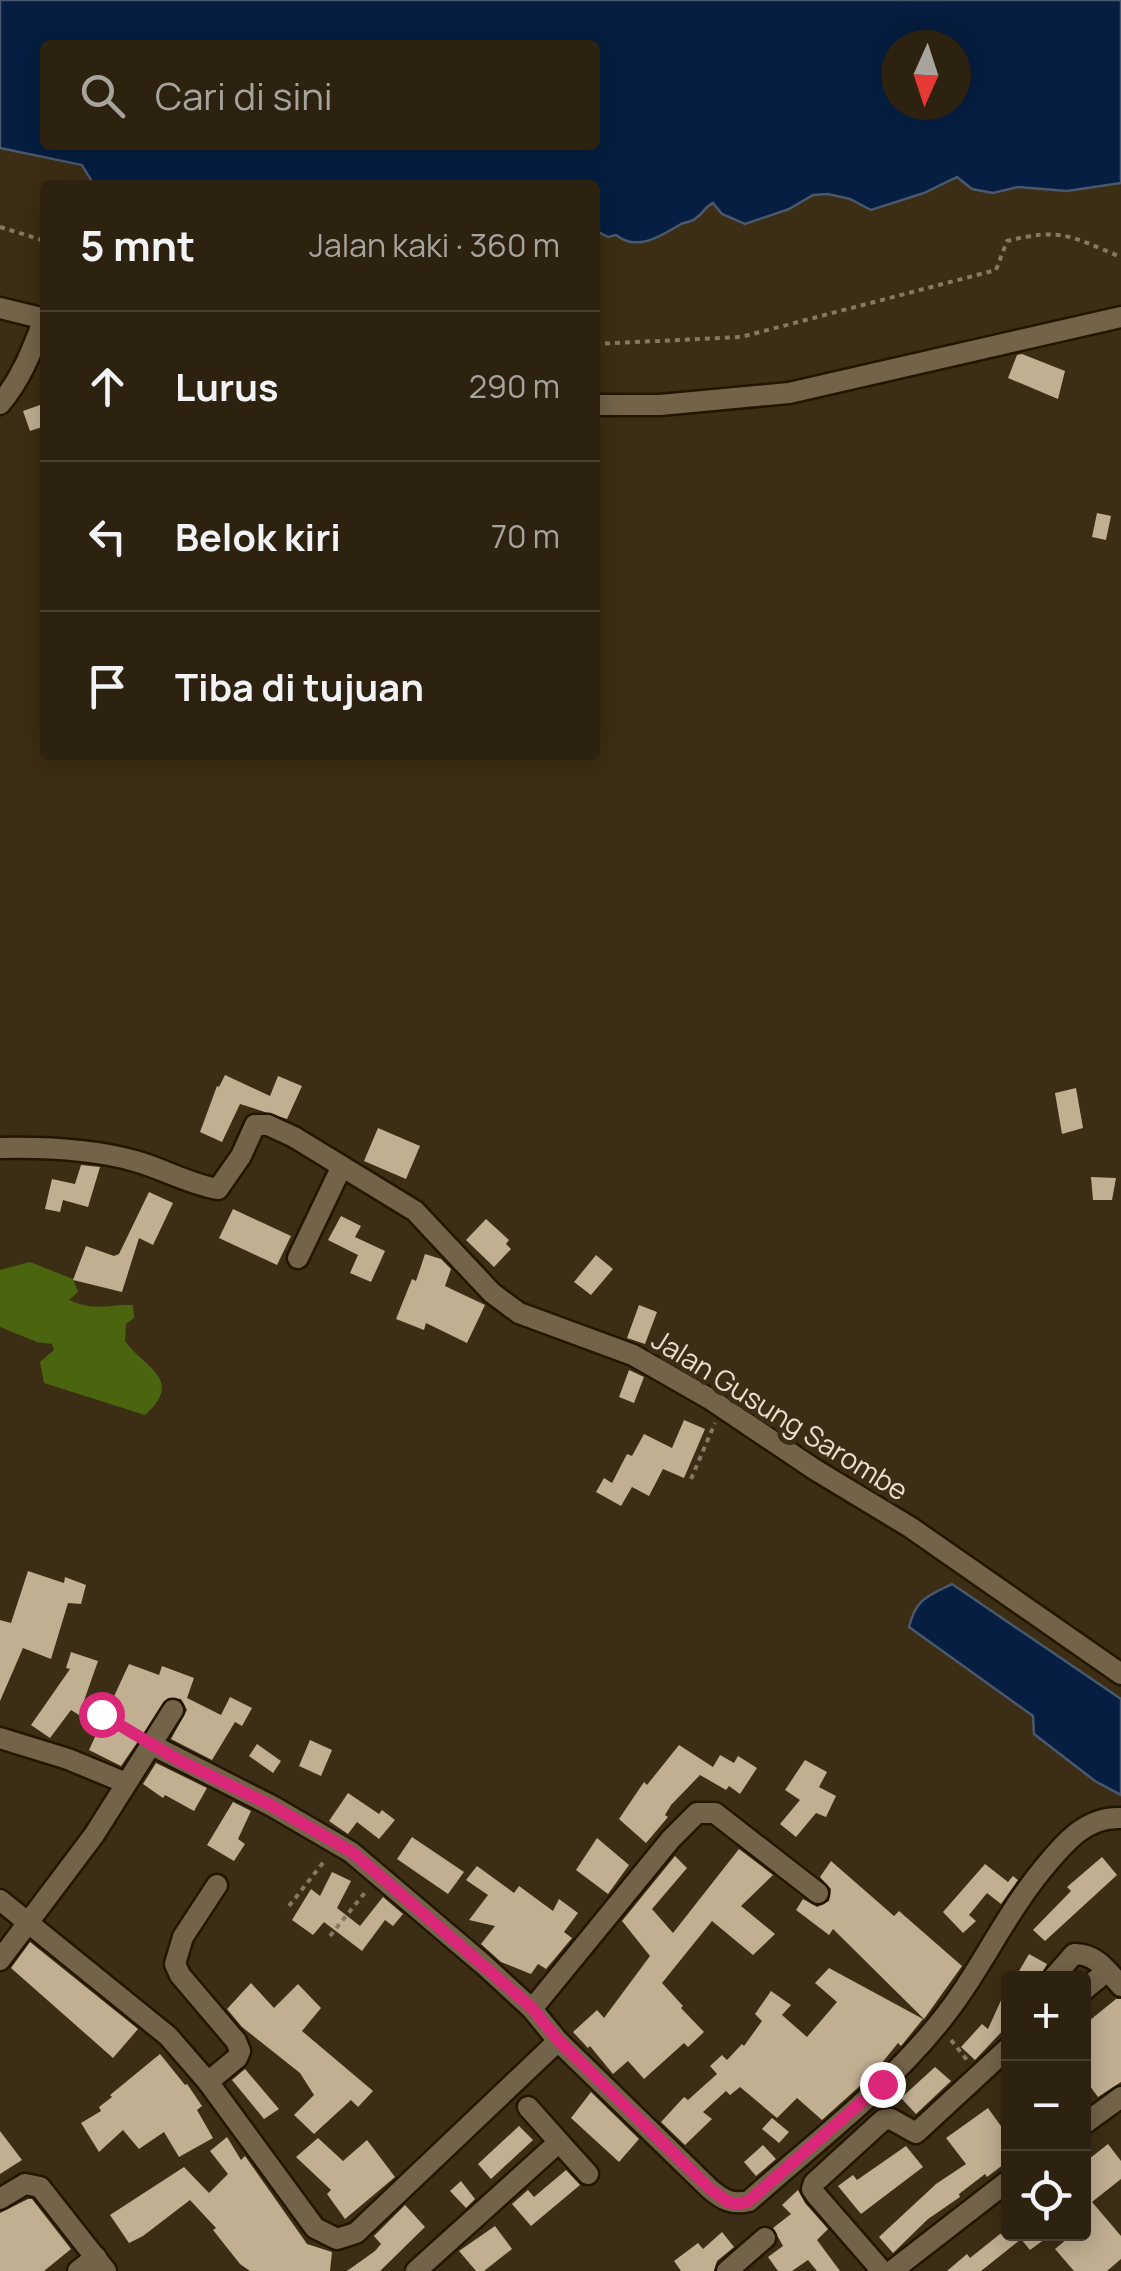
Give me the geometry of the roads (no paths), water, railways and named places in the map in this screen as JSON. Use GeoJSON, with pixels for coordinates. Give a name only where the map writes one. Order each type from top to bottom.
{"type":"FeatureCollection","features":[{"type":"Feature","properties":{"kind":"street"},"geometry":{"type":"LineString","coordinates":[[0,308],[40,318]]}},
{"type":"Feature","properties":{"kind":"street"},"geometry":{"type":"LineString","coordinates":[[600,405],[660,406],[790,393],[1121,317]]}},
{"type":"Feature","properties":{"kind":"street"},"geometry":{"type":"LineString","coordinates":[[0,404],[15,386],[40,329]]}},
{"type":"Feature","properties":{"kind":"street","name":"Jalan Gusung Sarombe"},"geometry":{"type":"LineString","coordinates":[[0,1148],[101,1153],[218,1189],[241,1156],[255,1125],[268,1125],[294,1137],[416,1211],[492,1293],[519,1313],[633,1355],[710,1399],[910,1526],[1121,1674]]}},
{"type":"Feature","properties":{"kind":"street"},"geometry":{"type":"LineString","coordinates":[[298,1258],[341,1168]]}},
{"type":"Feature","properties":{"kind":"street"},"geometry":{"type":"LineString","coordinates":[[0,1960],[77,1860],[173,1710]]}},
{"type":"Feature","properties":{"kind":"street"},"geometry":{"type":"LineString","coordinates":[[0,1738],[68,1759],[126,1783]]}},
{"type":"Feature","properties":{"kind":"street"},"geometry":{"type":"LineString","coordinates":[[150,1744],[338,1844],[379,1875],[532,2008],[558,2040],[710,2189],[738,2204],[749,2201],[858,2108],[939,2024],[975,1975],[1023,1896],[1062,1846],[1089,1824],[1104,1818],[1121,1818]]}},
{"type":"Feature","properties":{"kind":"street"},"geometry":{"type":"LineString","coordinates":[[532,2008],[671,1839],[697,1814],[715,1812],[818,1892]]}},
{"type":"Feature","properties":{"kind":"street"},"geometry":{"type":"LineString","coordinates":[[208,2082],[237,2058],[240,2050],[175,1964],[184,1937],[217,1885]]}},
{"type":"Feature","properties":{"kind":"street"},"geometry":{"type":"LineString","coordinates":[[0,1900],[144,2013],[208,2082],[315,2228],[330,2238],[346,2238],[370,2220],[558,2040]]}},
{"type":"Feature","properties":{"kind":"street"},"geometry":{"type":"LineString","coordinates":[[1060,1971],[1076,1954],[1091,1956],[1114,1979]]}},
{"type":"Feature","properties":{"kind":"street"},"geometry":{"type":"LineString","coordinates":[[882,2271],[812,2186],[883,2120],[892,2119],[916,2133],[978,2076],[1001,2061]]}},
{"type":"Feature","properties":{"kind":"street"},"geometry":{"type":"LineString","coordinates":[[1091,2119],[1121,2097]]}},
{"type":"Feature","properties":{"kind":"street"},"geometry":{"type":"LineString","coordinates":[[528,2106],[588,2174]]}},
{"type":"Feature","properties":{"kind":"street"},"geometry":{"type":"LineString","coordinates":[[427,2268],[559,2142]]}},
{"type":"Feature","properties":{"kind":"street"},"geometry":{"type":"LineString","coordinates":[[0,2200],[25,2184],[40,2187],[101,2264],[78,2271]]}},
{"type":"Feature","properties":{"kind":"street"},"geometry":{"type":"LineString","coordinates":[[892,2271],[1001,2185]]}},
{"type":"Feature","properties":{"kind":"street"},"geometry":{"type":"LineString","coordinates":[[727,2271],[766,2238]]}},
{"type":"Feature","properties":{"kind":"water"},"geometry":{"type":"Polygon","coordinates":[[[0,0],[1121,0],[1121,183],[1067,191],[1018,187],[993,193],[972,189],[957,177],[924,193],[871,210],[850,199],[813,195],[789,209],[745,224],[722,214],[713,203],[693,220],[649,240],[632,242],[600,233],[600,180],[91,180],[82,165],[0,148],[0,0]]]}},
{"type":"Feature","properties":{"kind":"water"},"geometry":{"type":"Polygon","coordinates":[[[952,1584],[1121,1699],[1121,1795],[1095,1781],[1034,1734],[1033,1716],[909,1627],[915,1610],[924,1600],[952,1584]]]}}]}
